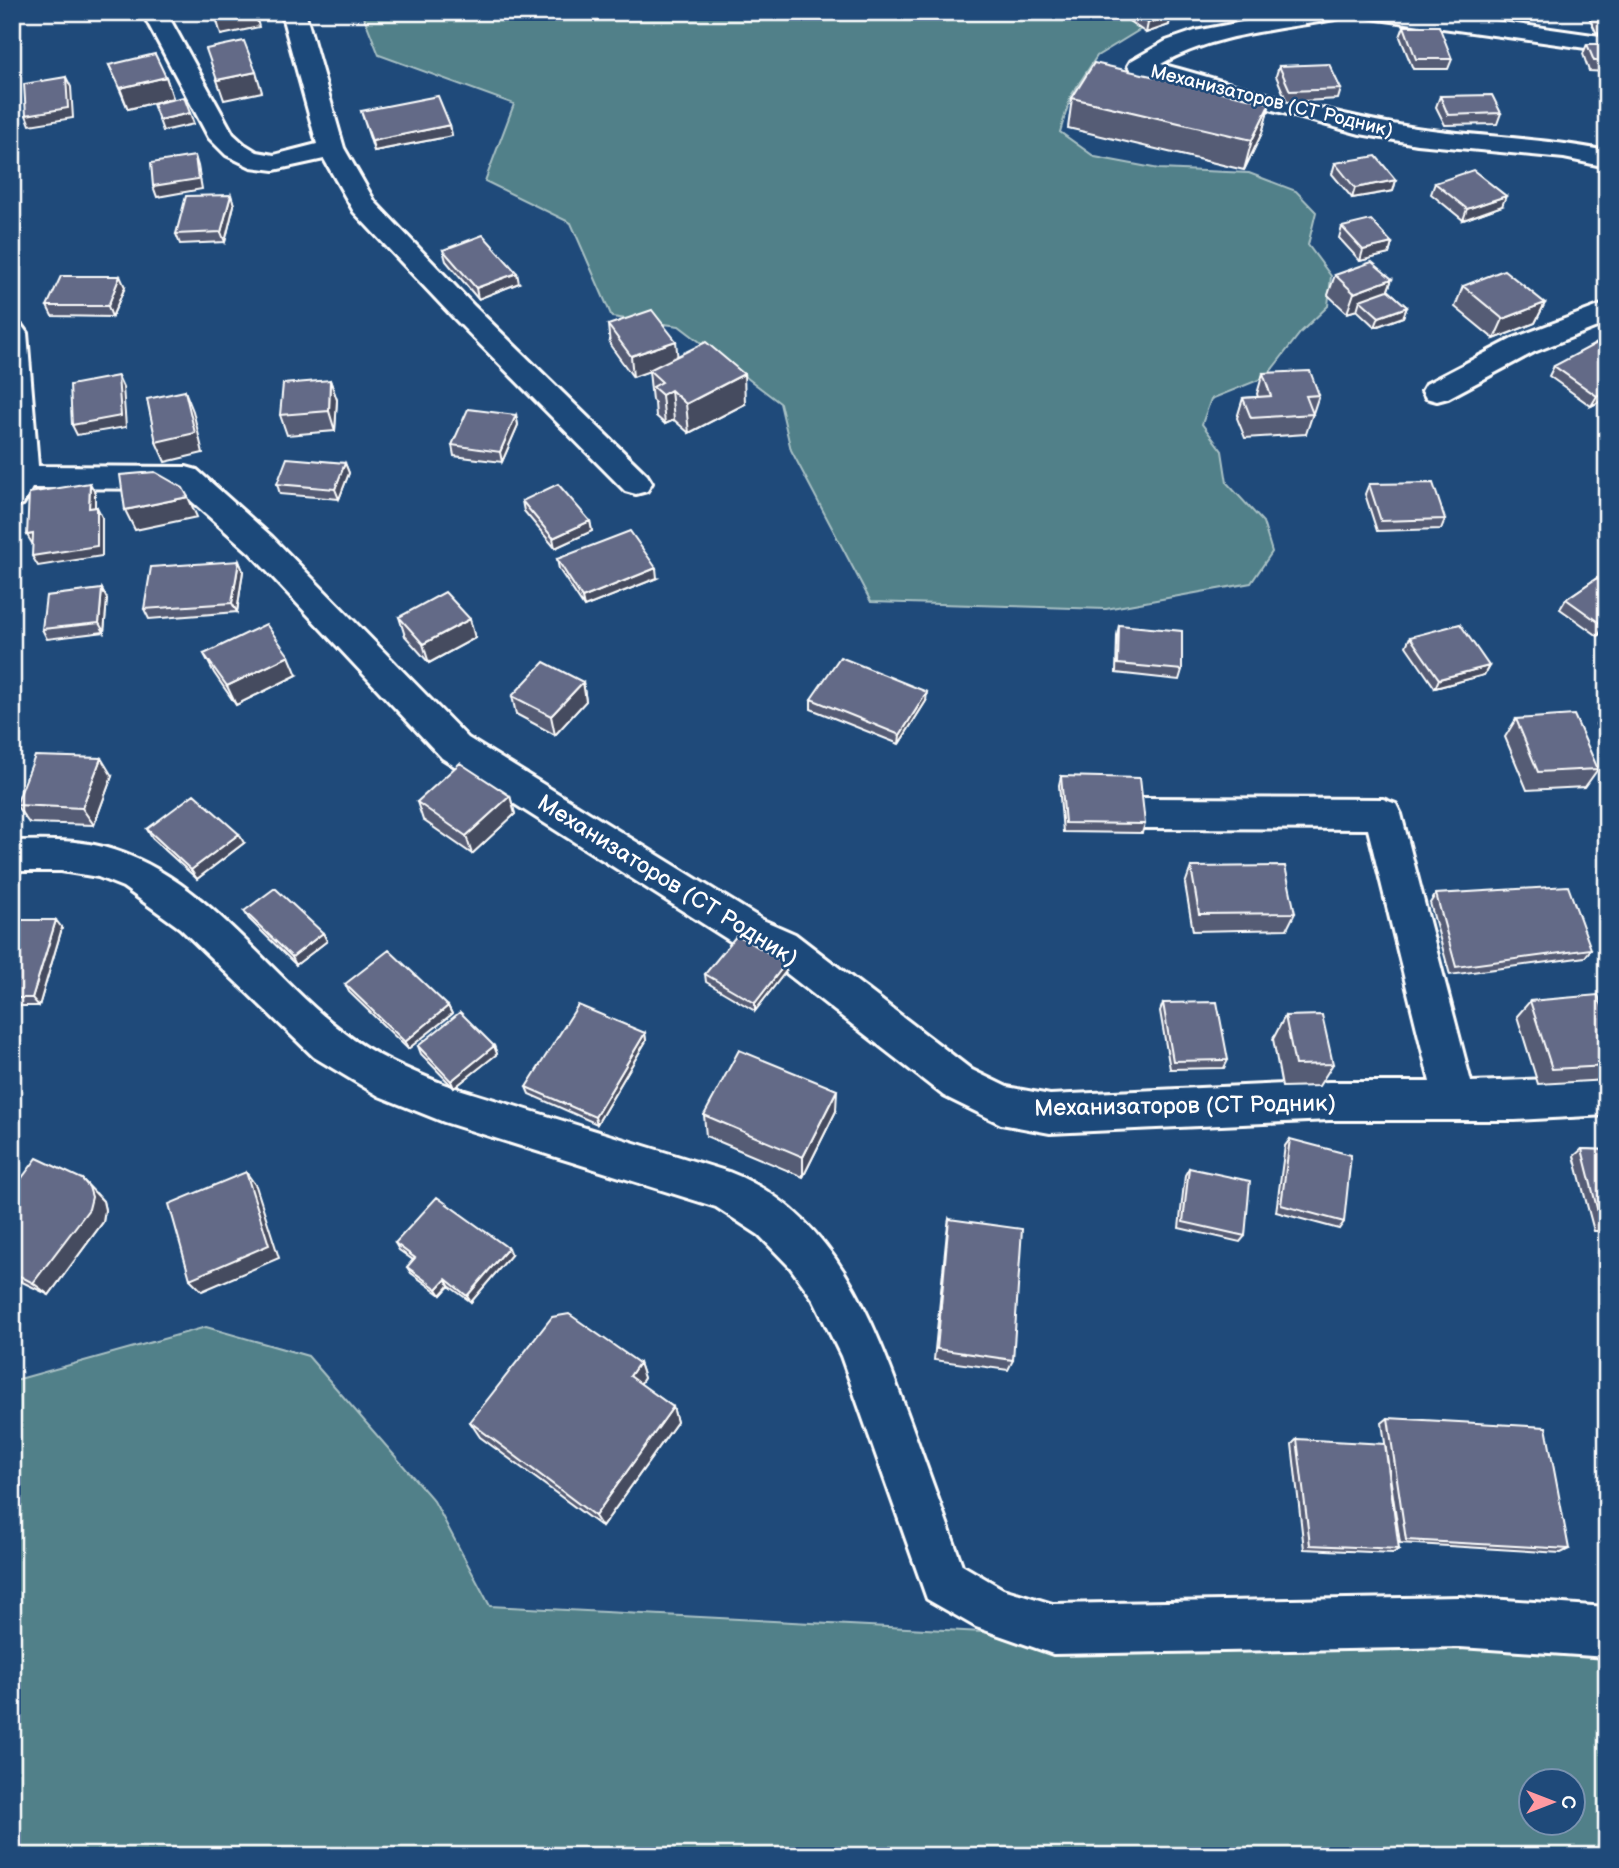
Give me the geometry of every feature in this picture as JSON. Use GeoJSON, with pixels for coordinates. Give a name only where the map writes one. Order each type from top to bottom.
{"type":"FeatureCollection","features":[{"type":"Feature","properties":{"kind":"lane"},"geometry":{"type":"LineString","coordinates":[[155,12],[222,138],[233,149],[263,162],[287,163],[331,148]]}},
{"type":"Feature","properties":{"kind":"lane"},"geometry":{"type":"LineString","coordinates":[[293,12],[331,148],[364,206],[464,312],[636,483]]}},
{"type":"Feature","properties":{"kind":"lane","name":"Механизаторов (СТ Родник)"},"geometry":{"type":"LineString","coordinates":[[1335,12],[1204,36],[1175,46],[1140,66],[1360,126],[1417,136],[1564,150],[1607,159]]}},
{"type":"Feature","properties":{"kind":"lane"},"geometry":{"type":"LineString","coordinates":[[1378,12],[1607,44]]}},
{"type":"Feature","properties":{"kind":"lane"},"geometry":{"type":"LineString","coordinates":[[1437,391],[1524,345],[1607,312]]}},
{"type":"Feature","properties":{"kind":"lane"},"geometry":{"type":"LineString","coordinates":[[12,333],[23,460],[16,487]]}},
{"type":"Feature","properties":{"kind":"lane","name":"Механизаторов (СТ Родник)"},"geometry":{"type":"LineString","coordinates":[[16,487],[186,478],[261,545],[455,748],[749,932],[781,946],[958,1083],[1001,1105],[1050,1114],[1329,1101],[1455,1101],[1607,1096]]}},
{"type":"Feature","properties":{"kind":"lane"},"geometry":{"type":"LineString","coordinates":[[1140,813],[1383,814],[1455,1101]]}},
{"type":"Feature","properties":{"kind":"lane"},"geometry":{"type":"LineString","coordinates":[[12,856],[61,856],[102,862],[136,876],[194,917],[328,1044],[393,1083],[444,1103],[656,1167],[729,1192],[774,1221],[805,1252],[829,1284],[860,1348],[944,1582],[993,1610],[1053,1629],[1460,1622],[1607,1632]]}},
{"type":"Feature","properties":{"kind":"green space"},"geometry":{"type":"Polygon","coordinates":[[[362,12],[1169,12],[1097,56],[1071,96],[1060,132],[1095,157],[1159,169],[1249,173],[1296,191],[1316,212],[1308,245],[1331,276],[1328,306],[1301,332],[1266,377],[1211,399],[1202,424],[1222,451],[1227,483],[1263,522],[1272,552],[1251,583],[1106,609],[871,602],[791,450],[780,403],[679,326],[612,317],[571,223],[485,181],[514,104],[379,55],[362,12]]]}},
{"type":"Feature","properties":{"kind":"green space"},"geometry":{"type":"Polygon","coordinates":[[[206,1327],[308,1356],[434,1501],[490,1606],[1192,1643],[1607,1644],[1607,1856],[12,1856],[12,1381],[206,1327]]]}},
{"type":"Feature","properties":{"kind":"building"},"geometry":{"type":"Polygon","coordinates":[[[1132,12],[1168,12],[1171,14],[1148,23],[1132,12]]]}},
{"type":"Feature","properties":{"kind":"building"},"geometry":{"type":"Polygon","coordinates":[[[1596,12],[1607,12],[1607,22],[1600,22],[1596,12]]]}},
{"type":"Feature","properties":{"kind":"building"},"geometry":{"type":"Polygon","coordinates":[[[1404,26],[1439,26],[1452,59],[1416,59],[1404,26]]]}},
{"type":"Feature","properties":{"kind":"building"},"geometry":{"type":"Polygon","coordinates":[[[244,41],[256,72],[217,80],[206,49],[244,41]]]}},
{"type":"Feature","properties":{"kind":"building"},"geometry":{"type":"Polygon","coordinates":[[[1587,44],[1607,44],[1607,61],[1594,61],[1587,44]]]}},
{"type":"Feature","properties":{"kind":"building"},"geometry":{"type":"Polygon","coordinates":[[[155,54],[166,77],[120,88],[109,65],[155,54]]]}},
{"type":"Feature","properties":{"kind":"building"},"geometry":{"type":"Polygon","coordinates":[[[1094,63],[1270,103],[1252,140],[1072,98],[1094,63]]]}},
{"type":"Feature","properties":{"kind":"building"},"geometry":{"type":"Polygon","coordinates":[[[1329,64],[1341,89],[1290,91],[1279,66],[1329,64]]]}},
{"type":"Feature","properties":{"kind":"building"},"geometry":{"type":"Polygon","coordinates":[[[66,77],[68,108],[26,115],[24,84],[66,77]]]}},
{"type":"Feature","properties":{"kind":"building"},"geometry":{"type":"Polygon","coordinates":[[[1492,95],[1501,113],[1448,115],[1440,96],[1492,95]]]}},
{"type":"Feature","properties":{"kind":"building"},"geometry":{"type":"Polygon","coordinates":[[[438,96],[450,125],[372,141],[361,111],[438,96]]]}},
{"type":"Feature","properties":{"kind":"building"},"geometry":{"type":"Polygon","coordinates":[[[184,97],[190,113],[159,120],[153,104],[184,97]]]}},
{"type":"Feature","properties":{"kind":"building"},"geometry":{"type":"Polygon","coordinates":[[[195,156],[198,179],[153,186],[151,163],[195,156]]]}},
{"type":"Feature","properties":{"kind":"building"},"geometry":{"type":"Polygon","coordinates":[[[1376,156],[1396,180],[1355,188],[1335,163],[1376,156]]]}},
{"type":"Feature","properties":{"kind":"building"},"geometry":{"type":"Polygon","coordinates":[[[1473,170],[1506,196],[1467,209],[1435,183],[1473,170]]]}},
{"type":"Feature","properties":{"kind":"building"},"geometry":{"type":"Polygon","coordinates":[[[231,195],[221,232],[176,234],[186,196],[231,195]]]}},
{"type":"Feature","properties":{"kind":"building"},"geometry":{"type":"Polygon","coordinates":[[[1371,220],[1392,243],[1363,250],[1342,227],[1371,220]]]}},
{"type":"Feature","properties":{"kind":"building"},"geometry":{"type":"Polygon","coordinates":[[[483,235],[517,273],[476,288],[443,250],[483,235]]]}},
{"type":"Feature","properties":{"kind":"building"},"geometry":{"type":"Polygon","coordinates":[[[1372,262],[1392,279],[1354,293],[1335,275],[1372,262]]]}},
{"type":"Feature","properties":{"kind":"building"},"geometry":{"type":"Polygon","coordinates":[[[1504,270],[1545,303],[1503,319],[1463,286],[1504,270]]]}},
{"type":"Feature","properties":{"kind":"building"},"geometry":{"type":"Polygon","coordinates":[[[61,276],[120,276],[108,306],[47,306],[61,276]]]}},
{"type":"Feature","properties":{"kind":"building"},"geometry":{"type":"Polygon","coordinates":[[[1388,290],[1407,307],[1379,317],[1360,300],[1388,290]]]}},
{"type":"Feature","properties":{"kind":"building"},"geometry":{"type":"Polygon","coordinates":[[[652,310],[676,341],[631,356],[608,325],[652,310]]]}},
{"type":"Feature","properties":{"kind":"building"},"geometry":{"type":"Polygon","coordinates":[[[706,342],[744,374],[686,404],[671,390],[662,395],[653,387],[662,382],[649,370],[706,342]]]}},
{"type":"Feature","properties":{"kind":"building"},"geometry":{"type":"Polygon","coordinates":[[[1599,342],[1607,348],[1607,391],[1597,396],[1554,366],[1599,342]]]}},
{"type":"Feature","properties":{"kind":"building"},"geometry":{"type":"Polygon","coordinates":[[[1310,371],[1319,395],[1306,396],[1313,414],[1251,418],[1243,398],[1271,396],[1263,373],[1310,371]]]}},
{"type":"Feature","properties":{"kind":"building"},"geometry":{"type":"Polygon","coordinates":[[[118,376],[121,416],[72,425],[70,385],[118,376]]]}},
{"type":"Feature","properties":{"kind":"building"},"geometry":{"type":"Polygon","coordinates":[[[330,380],[329,411],[280,415],[283,384],[330,380]]]}},
{"type":"Feature","properties":{"kind":"building"},"geometry":{"type":"Polygon","coordinates":[[[185,391],[195,433],[156,442],[147,399],[185,391]]]}},
{"type":"Feature","properties":{"kind":"building"},"geometry":{"type":"Polygon","coordinates":[[[468,409],[516,415],[500,452],[452,445],[468,409]]]}},
{"type":"Feature","properties":{"kind":"building"},"geometry":{"type":"Polygon","coordinates":[[[287,458],[345,463],[335,489],[277,484],[287,458]]]}},
{"type":"Feature","properties":{"kind":"building"},"geometry":{"type":"Polygon","coordinates":[[[155,472],[183,488],[188,497],[125,510],[120,475],[155,472]]]}},
{"type":"Feature","properties":{"kind":"building"},"geometry":{"type":"Polygon","coordinates":[[[90,483],[89,508],[97,507],[97,546],[32,556],[33,534],[27,535],[29,493],[90,483]]]}},
{"type":"Feature","properties":{"kind":"building"},"geometry":{"type":"Polygon","coordinates":[[[1433,483],[1445,519],[1381,521],[1369,484],[1433,483]]]}},
{"type":"Feature","properties":{"kind":"building"},"geometry":{"type":"Polygon","coordinates":[[[558,484],[590,521],[553,538],[522,501],[558,484]]]}},
{"type":"Feature","properties":{"kind":"building"},"geometry":{"type":"Polygon","coordinates":[[[630,531],[656,568],[582,598],[557,559],[630,531]]]}},
{"type":"Feature","properties":{"kind":"building"},"geometry":{"type":"Polygon","coordinates":[[[239,561],[232,603],[144,609],[151,567],[239,561]]]}},
{"type":"Feature","properties":{"kind":"building"},"geometry":{"type":"Polygon","coordinates":[[[1597,578],[1607,585],[1607,624],[1604,626],[1566,599],[1597,578]]]}},
{"type":"Feature","properties":{"kind":"building"},"geometry":{"type":"Polygon","coordinates":[[[102,589],[99,623],[42,629],[46,596],[102,589]]]}},
{"type":"Feature","properties":{"kind":"building"},"geometry":{"type":"Polygon","coordinates":[[[445,592],[470,619],[423,644],[399,617],[445,592]]]}},
{"type":"Feature","properties":{"kind":"building"},"geometry":{"type":"Polygon","coordinates":[[[266,624],[289,656],[227,686],[204,654],[266,624]]]}},
{"type":"Feature","properties":{"kind":"building"},"geometry":{"type":"Polygon","coordinates":[[[1460,624],[1489,666],[1439,679],[1410,637],[1460,624]]]}},
{"type":"Feature","properties":{"kind":"building"},"geometry":{"type":"Polygon","coordinates":[[[1119,625],[1182,631],[1182,670],[1118,664],[1119,625]]]}},
{"type":"Feature","properties":{"kind":"building"},"geometry":{"type":"Polygon","coordinates":[[[840,657],[927,692],[900,735],[811,699],[840,657]]]}},
{"type":"Feature","properties":{"kind":"building"},"geometry":{"type":"Polygon","coordinates":[[[544,662],[583,682],[551,716],[512,696],[544,662]]]}},
{"type":"Feature","properties":{"kind":"building"},"geometry":{"type":"Polygon","coordinates":[[[1574,715],[1598,769],[1538,772],[1516,719],[1574,715]]]}},
{"type":"Feature","properties":{"kind":"building"},"geometry":{"type":"Polygon","coordinates":[[[35,756],[101,758],[82,808],[16,805],[35,756]]]}},
{"type":"Feature","properties":{"kind":"building"},"geometry":{"type":"Polygon","coordinates":[[[460,763],[510,796],[466,836],[417,802],[460,763]]]}},
{"type":"Feature","properties":{"kind":"building"},"geometry":{"type":"Polygon","coordinates":[[[1061,776],[1140,778],[1145,824],[1065,823],[1061,776]]]}},
{"type":"Feature","properties":{"kind":"building"},"geometry":{"type":"Polygon","coordinates":[[[194,794],[239,834],[191,870],[147,829],[194,794]]]}},
{"type":"Feature","properties":{"kind":"building"},"geometry":{"type":"Polygon","coordinates":[[[1285,866],[1295,913],[1199,914],[1191,867],[1285,866]]]}},
{"type":"Feature","properties":{"kind":"building"},"geometry":{"type":"Polygon","coordinates":[[[1568,886],[1591,949],[1456,967],[1436,894],[1568,886]]]}},
{"type":"Feature","properties":{"kind":"building"},"geometry":{"type":"Polygon","coordinates":[[[275,888],[323,933],[292,957],[244,911],[275,888]]]}},
{"type":"Feature","properties":{"kind":"building"},"geometry":{"type":"Polygon","coordinates":[[[12,920],[56,920],[32,998],[12,998],[12,920]]]}},
{"type":"Feature","properties":{"kind":"building"},"geometry":{"type":"Polygon","coordinates":[[[737,935],[786,963],[755,1003],[705,974],[737,935]]]}},
{"type":"Feature","properties":{"kind":"building"},"geometry":{"type":"Polygon","coordinates":[[[389,950],[448,1006],[405,1042],[345,984],[389,950]]]}},
{"type":"Feature","properties":{"kind":"building"},"geometry":{"type":"Polygon","coordinates":[[[1598,995],[1607,1019],[1607,1066],[1552,1069],[1530,1001],[1598,995]]]}},
{"type":"Feature","properties":{"kind":"building"},"geometry":{"type":"Polygon","coordinates":[[[1217,1002],[1228,1060],[1173,1061],[1163,1003],[1217,1002]]]}},
{"type":"Feature","properties":{"kind":"building"},"geometry":{"type":"Polygon","coordinates":[[[578,1005],[645,1033],[595,1117],[526,1087],[578,1005]]]}},
{"type":"Feature","properties":{"kind":"building"},"geometry":{"type":"Polygon","coordinates":[[[460,1012],[494,1046],[451,1081],[418,1046],[460,1012]]]}},
{"type":"Feature","properties":{"kind":"building"},"geometry":{"type":"Polygon","coordinates":[[[1322,1015],[1333,1064],[1295,1065],[1285,1016],[1322,1015]]]}},
{"type":"Feature","properties":{"kind":"building"},"geometry":{"type":"Polygon","coordinates":[[[739,1050],[837,1090],[803,1157],[704,1115],[739,1050]]]}},
{"type":"Feature","properties":{"kind":"building"},"geometry":{"type":"Polygon","coordinates":[[[1290,1139],[1351,1155],[1344,1222],[1281,1205],[1290,1139]]]}},
{"type":"Feature","properties":{"kind":"building"},"geometry":{"type":"Polygon","coordinates":[[[1582,1149],[1607,1150],[1607,1224],[1601,1224],[1582,1149]]]}},
{"type":"Feature","properties":{"kind":"building"},"geometry":{"type":"Polygon","coordinates":[[[37,1158],[82,1179],[89,1187],[92,1197],[89,1209],[33,1283],[12,1272],[12,1191],[37,1158]]]}},
{"type":"Feature","properties":{"kind":"building"},"geometry":{"type":"Polygon","coordinates":[[[1189,1168],[1250,1181],[1245,1236],[1183,1222],[1189,1168]]]}},
{"type":"Feature","properties":{"kind":"building"},"geometry":{"type":"Polygon","coordinates":[[[246,1172],[269,1245],[190,1279],[169,1204],[246,1172]]]}},
{"type":"Feature","properties":{"kind":"building"},"geometry":{"type":"Polygon","coordinates":[[[437,1197],[508,1248],[467,1296],[446,1279],[437,1289],[407,1267],[415,1258],[395,1243],[437,1197]]]}},
{"type":"Feature","properties":{"kind":"building"},"geometry":{"type":"Polygon","coordinates":[[[949,1219],[1022,1229],[1013,1360],[937,1349],[949,1219]]]}},
{"type":"Feature","properties":{"kind":"building"},"geometry":{"type":"Polygon","coordinates":[[[569,1314],[639,1363],[630,1376],[673,1407],[595,1516],[470,1422],[552,1317],[569,1314]]]}},
{"type":"Feature","properties":{"kind":"building"},"geometry":{"type":"Polygon","coordinates":[[[1388,1418],[1546,1427],[1569,1549],[1406,1540],[1388,1418]]]}},
{"type":"Feature","properties":{"kind":"building"},"geometry":{"type":"Polygon","coordinates":[[[1297,1439],[1385,1444],[1399,1549],[1310,1545],[1297,1439]]]}}]}
